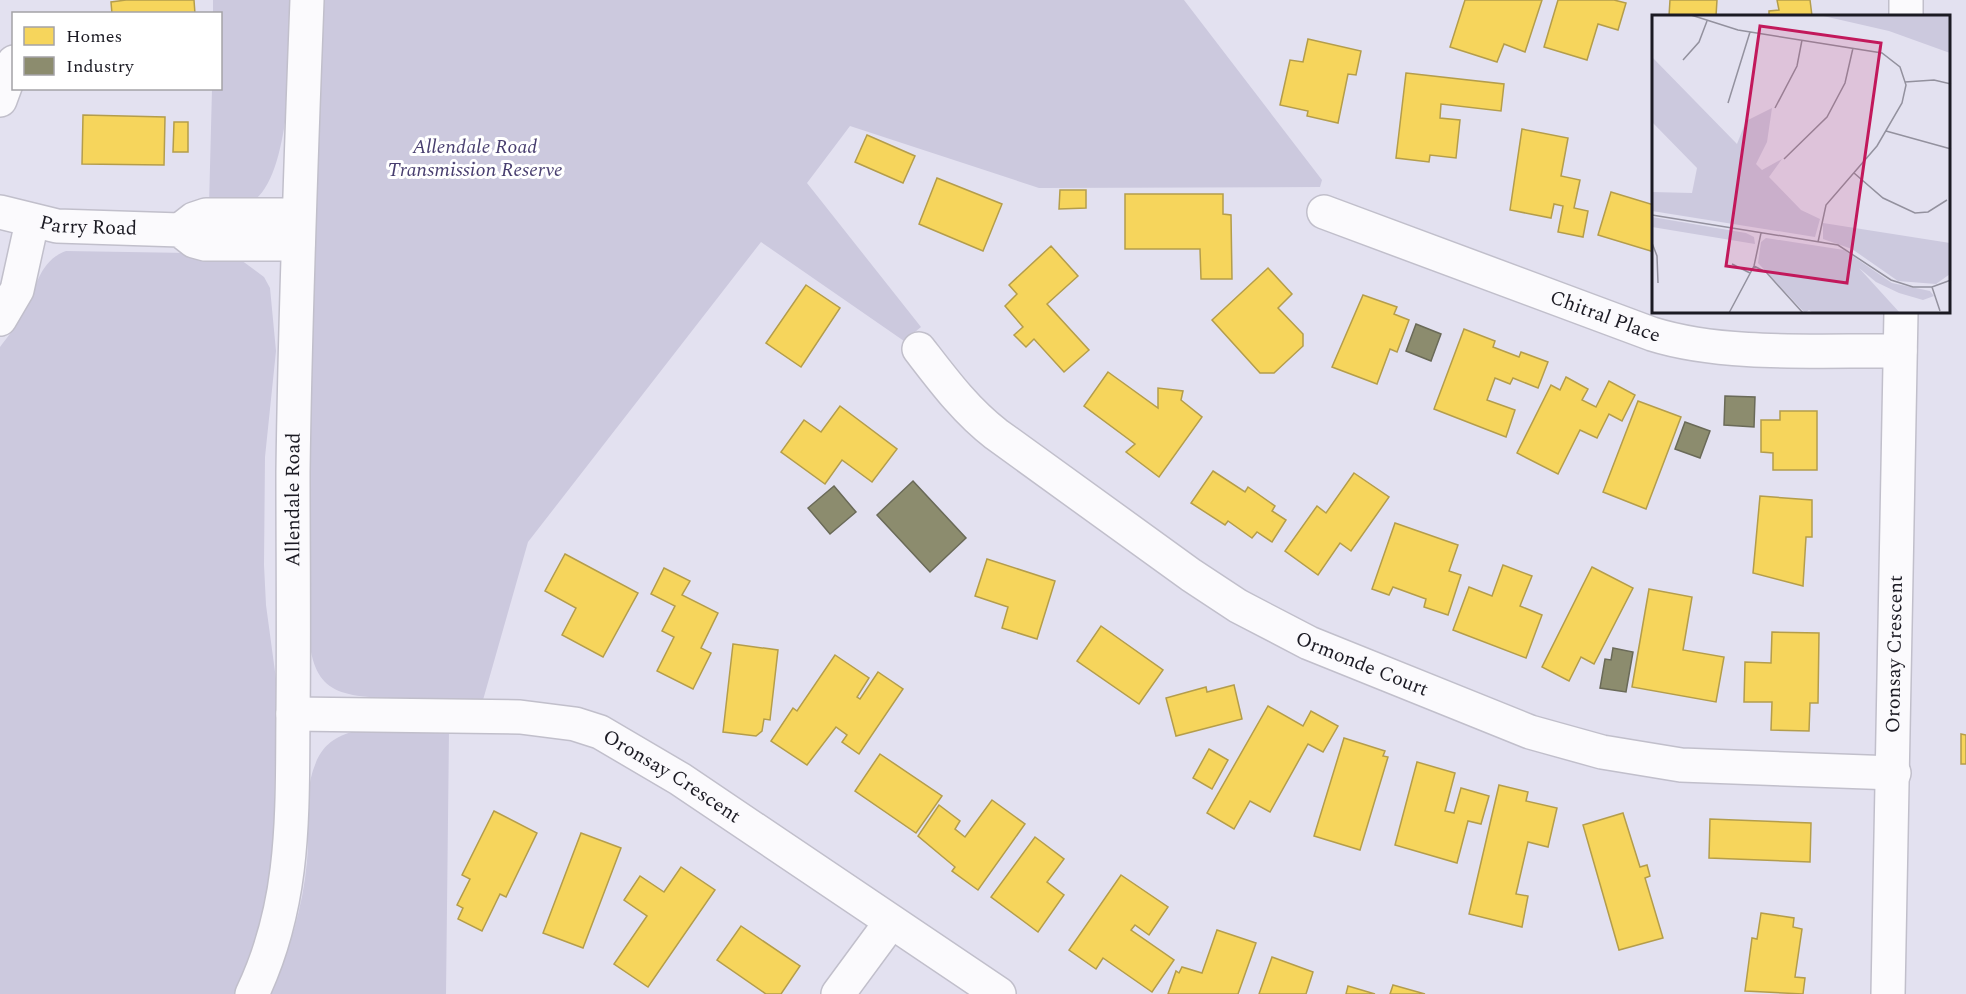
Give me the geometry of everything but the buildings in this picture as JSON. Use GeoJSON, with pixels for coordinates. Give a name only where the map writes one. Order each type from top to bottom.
{"type":"FeatureCollection","features":[{"type":"Feature","properties":{"kind":"street","name":"Allendale Road"},"geometry":{"type":"LineString","coordinates":[[252,994],[271,949],[282,911],[292,829],[293,472],[298,229],[308,0]]}},
{"type":"Feature","properties":{"kind":"street"},"geometry":{"type":"LineString","coordinates":[[0,100],[12,67]]}},
{"type":"Feature","properties":{"kind":"street","name":"Parry Road"},"geometry":{"type":"LineString","coordinates":[[0,212],[32,222],[85,228],[180,230],[194,241],[205,244],[298,229]]}},
{"type":"Feature","properties":{"kind":"street","name":"Chitral Place"},"geometry":{"type":"LineString","coordinates":[[1324,212],[1652,334],[1683,343],[1730,348],[1900,351]]}},
{"type":"Feature","properties":{"kind":"street"},"geometry":{"type":"LineString","coordinates":[[0,319],[16,290],[32,222]]}},
{"type":"Feature","properties":{"kind":"street","name":"Oronsay Crescent"},"geometry":{"type":"LineString","coordinates":[[1888,994],[1901,314]]}},
{"type":"Feature","properties":{"kind":"street","name":"Ormonde Court"},"geometry":{"type":"LineString","coordinates":[[919,349],[957,399],[996,434],[1191,575],[1238,606],[1309,643],[1530,732],[1602,752],[1681,765],[1894,773]]}},
{"type":"Feature","properties":{"kind":"street","name":"Oronsay Crescent"},"geometry":{"type":"LineString","coordinates":[[293,714],[520,717],[574,724],[600,732],[680,778],[999,994]]}},
{"type":"Feature","properties":{"kind":"street"},"geometry":{"type":"LineString","coordinates":[[838,994],[891,922]]}},
{"type":"Feature","properties":{"kind":"green space"},"geometry":{"type":"Polygon","coordinates":[[[213,0],[293,0],[287,106],[277,161],[268,183],[256,199],[209,206],[212,90],[222,90],[222,12],[213,12],[213,0]]]}},
{"type":"Feature","properties":{"kind":"green space","name":"Allendale Road Transmission Reserve"},"geometry":{"type":"Polygon","coordinates":[[[324,0],[1184,0],[1322,180],[1320,187],[1039,188],[850,126],[807,183],[921,327],[904,341],[761,242],[528,542],[483,700],[353,695],[338,691],[327,684],[319,674],[309,641],[307,617],[313,206],[324,0]]]}},
{"type":"Feature","properties":{"kind":"green space"},"geometry":{"type":"Polygon","coordinates":[[[66,251],[189,253],[241,260],[264,277],[270,288],[276,351],[265,457],[264,565],[266,605],[276,679],[274,832],[272,864],[259,928],[235,994],[0,994],[0,347],[22,316],[44,268],[57,255],[66,251]]]}},
{"type":"Feature","properties":{"kind":"green space"},"geometry":{"type":"Polygon","coordinates":[[[355,731],[449,732],[446,994],[271,994],[299,912],[307,861],[308,800],[311,776],[318,758],[330,742],[355,731]]]}}]}
